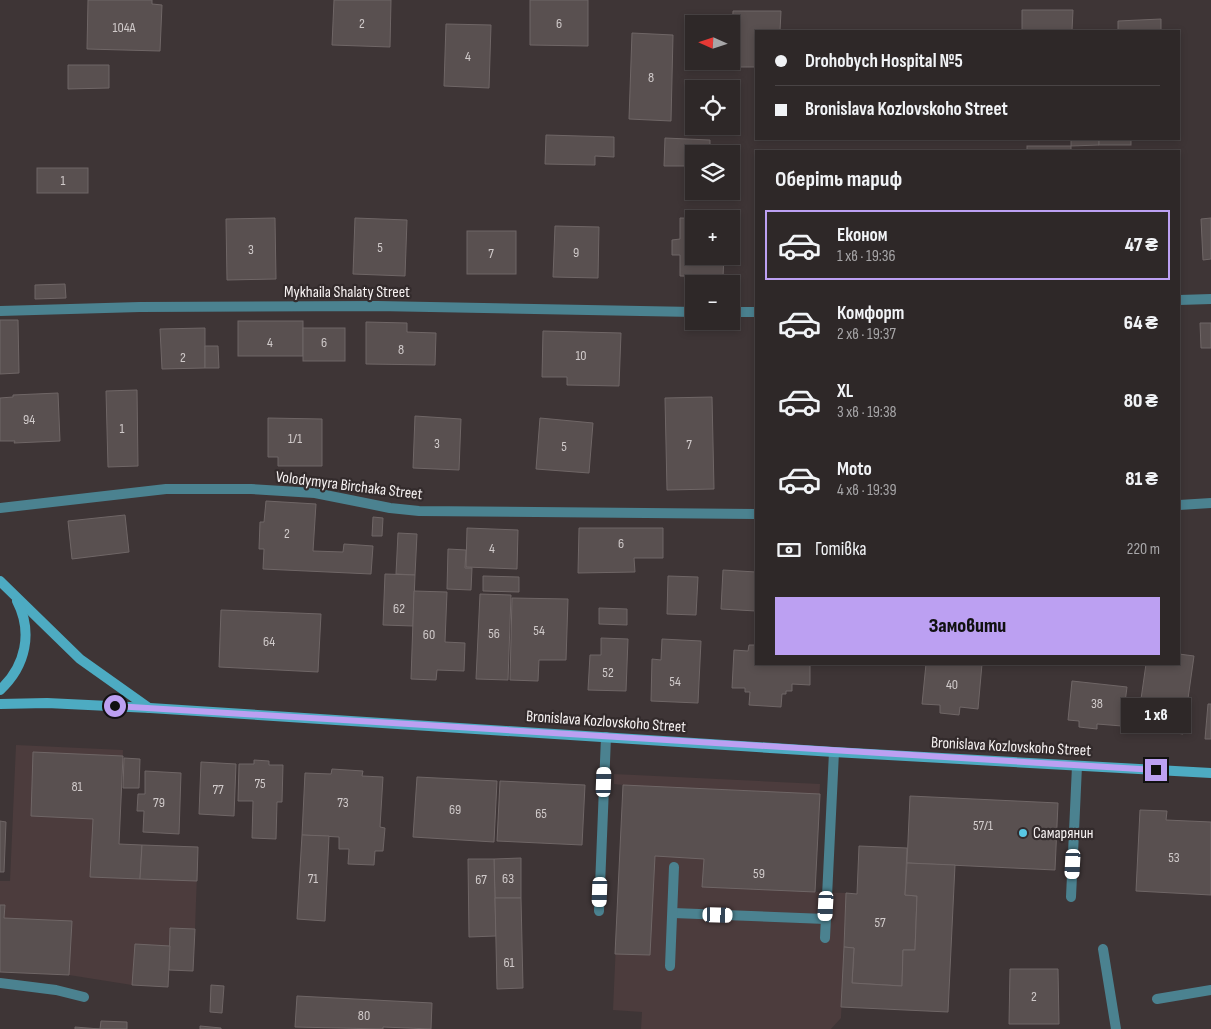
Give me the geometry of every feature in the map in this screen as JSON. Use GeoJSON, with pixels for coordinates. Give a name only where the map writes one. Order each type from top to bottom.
{"type":"FeatureCollection","features":[{"type":"Feature","properties":{"kind":"street"},"geometry":{"type":"LineString","coordinates":[[1180,300],[1211,299]]}},
{"type":"Feature","properties":{"kind":"street","name":"Mykhaila Shalaty Street"},"geometry":{"type":"LineString","coordinates":[[0,311],[140,307],[376,306],[685,312]]}},
{"type":"Feature","properties":{"kind":"street"},"geometry":{"type":"LineString","coordinates":[[740,312],[755,312]]}},
{"type":"Feature","properties":{"kind":"street","name":"Volodymyra Birchaka Street"},"geometry":{"type":"LineString","coordinates":[[0,508],[166,489],[251,489],[315,493],[390,508],[419,511],[755,514]]}},
{"type":"Feature","properties":{"kind":"street"},"geometry":{"type":"LineString","coordinates":[[1180,505],[1211,503]]}},
{"type":"Feature","properties":{"kind":"street"},"geometry":{"type":"LineString","coordinates":[[0,572],[22,613],[26,634],[24,654],[15,673],[0,690]]}},
{"type":"Feature","properties":{"kind":"street"},"geometry":{"type":"LineString","coordinates":[[0,581],[80,659],[150,708]]}},
{"type":"Feature","properties":{"kind":"street","name":"Bronislava Kozlovskoho Street"},"geometry":{"type":"LineString","coordinates":[[0,704],[47,703],[150,708],[834,752],[1211,773]]}},
{"type":"Feature","properties":{"kind":"street"},"geometry":{"type":"LineString","coordinates":[[599,911],[606,737]]}},
{"type":"Feature","properties":{"kind":"street"},"geometry":{"type":"LineString","coordinates":[[824,938],[834,752]]}},
{"type":"Feature","properties":{"kind":"street"},"geometry":{"type":"LineString","coordinates":[[1071,897],[1077,766]]}},
{"type":"Feature","properties":{"kind":"street"},"geometry":{"type":"LineString","coordinates":[[670,966],[674,867]]}},
{"type":"Feature","properties":{"kind":"street"},"geometry":{"type":"LineString","coordinates":[[672,913],[826,919]]}},
{"type":"Feature","properties":{"kind":"street"},"geometry":{"type":"LineString","coordinates":[[1103,949],[1116,1029]]}},
{"type":"Feature","properties":{"kind":"street"},"geometry":{"type":"LineString","coordinates":[[0,983],[56,990],[84,997]]}},
{"type":"Feature","properties":{"kind":"street"},"geometry":{"type":"LineString","coordinates":[[1157,999],[1211,990]]}},
{"type":"Feature","properties":{"kind":"shaded area"},"geometry":{"type":"Polygon","coordinates":[[[16,745],[123,750],[119,844],[198,847],[195,929],[170,928],[168,987],[132,985],[69,975],[0,972],[0,881],[10,881],[16,745]]]}},
{"type":"Feature","properties":{"kind":"shaded area"},"geometry":{"type":"Polygon","coordinates":[[[614,774],[820,784],[815,892],[846,893],[841,1018],[831,1029],[641,1029],[642,1012],[613,1010],[623,785],[614,784],[614,774]]]}},
{"type":"Feature","properties":{"kind":"building"},"geometry":{"type":"Polygon","coordinates":[[[88,0],[152,0],[152,4],[162,5],[160,51],[87,49],[88,0]]]}},
{"type":"Feature","properties":{"kind":"building"},"geometry":{"type":"Polygon","coordinates":[[[334,0],[391,0],[390,47],[332,45],[334,0]]]}},
{"type":"Feature","properties":{"kind":"building"},"geometry":{"type":"Polygon","coordinates":[[[530,0],[588,0],[588,46],[530,45],[530,0]]]}},
{"type":"Feature","properties":{"kind":"building"},"geometry":{"type":"Polygon","coordinates":[[[1022,10],[1073,10],[1072,30],[1022,30],[1022,10]]]}},
{"type":"Feature","properties":{"kind":"building"},"geometry":{"type":"Polygon","coordinates":[[[733,11],[781,11],[780,30],[755,30],[755,67],[740,67],[740,15],[733,15],[733,11]]]}},
{"type":"Feature","properties":{"kind":"building"},"geometry":{"type":"Polygon","coordinates":[[[1161,19],[1161,30],[1118,30],[1118,21],[1161,19]]]}},
{"type":"Feature","properties":{"kind":"building"},"geometry":{"type":"Polygon","coordinates":[[[446,24],[491,25],[489,88],[444,86],[446,24]]]}},
{"type":"Feature","properties":{"kind":"building"},"geometry":{"type":"Polygon","coordinates":[[[632,33],[673,35],[671,121],[629,119],[632,33]]]}},
{"type":"Feature","properties":{"kind":"building"},"geometry":{"type":"Polygon","coordinates":[[[68,65],[109,65],[109,88],[68,89],[68,65]]]}},
{"type":"Feature","properties":{"kind":"building"},"geometry":{"type":"Polygon","coordinates":[[[546,135],[614,137],[614,157],[595,156],[595,165],[545,164],[546,135]]]}},
{"type":"Feature","properties":{"kind":"building"},"geometry":{"type":"Polygon","coordinates":[[[665,138],[710,140],[710,145],[685,145],[685,166],[664,166],[665,138]]]}},
{"type":"Feature","properties":{"kind":"building"},"geometry":{"type":"Polygon","coordinates":[[[1071,140],[1099,140],[1099,145],[1071,146],[1071,140]]]}},
{"type":"Feature","properties":{"kind":"building"},"geometry":{"type":"Polygon","coordinates":[[[1099,140],[1131,140],[1131,145],[1099,145],[1099,140]]]}},
{"type":"Feature","properties":{"kind":"building"},"geometry":{"type":"Polygon","coordinates":[[[1027,146],[1071,146],[1071,150],[1027,150],[1027,146]]]}},
{"type":"Feature","properties":{"kind":"building"},"geometry":{"type":"Polygon","coordinates":[[[37,168],[88,168],[88,193],[37,193],[37,168]]]}},
{"type":"Feature","properties":{"kind":"building"},"geometry":{"type":"Polygon","coordinates":[[[275,218],[276,279],[227,280],[226,219],[275,218]]]}},
{"type":"Feature","properties":{"kind":"building"},"geometry":{"type":"Polygon","coordinates":[[[355,218],[407,220],[405,276],[353,274],[355,218]]]}},
{"type":"Feature","properties":{"kind":"building"},"geometry":{"type":"Polygon","coordinates":[[[680,218],[685,218],[685,265],[724,265],[723,275],[680,276],[680,255],[672,255],[672,240],[680,239],[680,218]]]}},
{"type":"Feature","properties":{"kind":"building"},"geometry":{"type":"Polygon","coordinates":[[[1211,218],[1211,259],[1203,260],[1201,219],[1211,218]]]}},
{"type":"Feature","properties":{"kind":"building"},"geometry":{"type":"Polygon","coordinates":[[[555,226],[599,227],[598,278],[553,277],[555,226]]]}},
{"type":"Feature","properties":{"kind":"building"},"geometry":{"type":"Polygon","coordinates":[[[467,231],[516,231],[516,274],[467,274],[467,231]]]}},
{"type":"Feature","properties":{"kind":"building"},"geometry":{"type":"Polygon","coordinates":[[[65,284],[66,298],[35,299],[35,285],[65,284]]]}},
{"type":"Feature","properties":{"kind":"building"},"geometry":{"type":"Polygon","coordinates":[[[0,320],[18,320],[19,373],[0,374],[0,320]]]}},
{"type":"Feature","properties":{"kind":"building"},"geometry":{"type":"Polygon","coordinates":[[[238,321],[303,321],[303,356],[238,356],[238,321]]]}},
{"type":"Feature","properties":{"kind":"building"},"geometry":{"type":"Polygon","coordinates":[[[366,322],[407,323],[407,332],[436,333],[435,365],[366,364],[366,322]]]}},
{"type":"Feature","properties":{"kind":"building"},"geometry":{"type":"Polygon","coordinates":[[[1200,323],[1211,323],[1211,348],[1201,348],[1200,323]]]}},
{"type":"Feature","properties":{"kind":"building"},"geometry":{"type":"Polygon","coordinates":[[[205,328],[205,368],[162,369],[160,329],[205,328]]]}},
{"type":"Feature","properties":{"kind":"building"},"geometry":{"type":"Polygon","coordinates":[[[303,328],[345,328],[345,361],[303,361],[303,328]]]}},
{"type":"Feature","properties":{"kind":"building"},"geometry":{"type":"Polygon","coordinates":[[[543,331],[621,333],[619,386],[567,385],[567,377],[542,377],[543,331]]]}},
{"type":"Feature","properties":{"kind":"building"},"geometry":{"type":"Polygon","coordinates":[[[205,346],[218,346],[219,368],[205,368],[205,346]]]}},
{"type":"Feature","properties":{"kind":"building"},"geometry":{"type":"Polygon","coordinates":[[[137,390],[138,466],[108,467],[106,391],[137,390]]]}},
{"type":"Feature","properties":{"kind":"building"},"geometry":{"type":"Polygon","coordinates":[[[58,393],[60,441],[14,443],[15,441],[0,441],[0,398],[13,397],[13,395],[58,393]]]}},
{"type":"Feature","properties":{"kind":"building"},"geometry":{"type":"Polygon","coordinates":[[[712,397],[714,489],[667,490],[665,398],[712,397]]]}},
{"type":"Feature","properties":{"kind":"building"},"geometry":{"type":"Polygon","coordinates":[[[415,416],[461,419],[459,470],[413,468],[415,416]]]}},
{"type":"Feature","properties":{"kind":"building"},"geometry":{"type":"Polygon","coordinates":[[[268,418],[322,419],[322,466],[278,466],[278,457],[268,457],[268,418]]]}},
{"type":"Feature","properties":{"kind":"building"},"geometry":{"type":"Polygon","coordinates":[[[540,418],[593,423],[589,473],[536,469],[540,418]]]}},
{"type":"Feature","properties":{"kind":"building"},"geometry":{"type":"Polygon","coordinates":[[[266,501],[316,504],[313,551],[343,552],[344,544],[373,546],[371,574],[263,569],[264,549],[259,549],[260,522],[264,522],[266,501]]]}},
{"type":"Feature","properties":{"kind":"building"},"geometry":{"type":"Polygon","coordinates":[[[125,515],[129,552],[72,559],[68,521],[125,515]]]}},
{"type":"Feature","properties":{"kind":"building"},"geometry":{"type":"Polygon","coordinates":[[[373,517],[383,518],[382,536],[372,536],[373,517]]]}},
{"type":"Feature","properties":{"kind":"building"},"geometry":{"type":"Polygon","coordinates":[[[467,528],[518,530],[517,569],[466,567],[467,528]]]}},
{"type":"Feature","properties":{"kind":"building"},"geometry":{"type":"Polygon","coordinates":[[[579,528],[663,528],[663,558],[634,558],[635,572],[578,573],[579,528]]]}},
{"type":"Feature","properties":{"kind":"building"},"geometry":{"type":"Polygon","coordinates":[[[398,533],[417,534],[415,575],[396,574],[398,533]]]}},
{"type":"Feature","properties":{"kind":"building"},"geometry":{"type":"Polygon","coordinates":[[[448,549],[466,550],[465,568],[472,568],[471,590],[447,589],[448,549]]]}},
{"type":"Feature","properties":{"kind":"building"},"geometry":{"type":"Polygon","coordinates":[[[723,570],[755,572],[755,611],[721,609],[723,570]]]}},
{"type":"Feature","properties":{"kind":"building"},"geometry":{"type":"Polygon","coordinates":[[[385,574],[415,575],[413,626],[383,625],[385,574]]]}},
{"type":"Feature","properties":{"kind":"building"},"geometry":{"type":"Polygon","coordinates":[[[483,576],[519,577],[519,592],[483,591],[483,576]]]}},
{"type":"Feature","properties":{"kind":"building"},"geometry":{"type":"Polygon","coordinates":[[[668,576],[698,577],[696,615],[667,614],[668,576]]]}},
{"type":"Feature","properties":{"kind":"building"},"geometry":{"type":"Polygon","coordinates":[[[414,591],[447,592],[445,642],[465,643],[464,671],[437,670],[436,680],[411,679],[414,591]]]}},
{"type":"Feature","properties":{"kind":"building"},"geometry":{"type":"Polygon","coordinates":[[[480,594],[511,595],[508,680],[476,679],[480,594]]]}},
{"type":"Feature","properties":{"kind":"building"},"geometry":{"type":"Polygon","coordinates":[[[512,598],[568,599],[566,660],[539,660],[538,681],[510,680],[512,598]]]}},
{"type":"Feature","properties":{"kind":"building"},"geometry":{"type":"Polygon","coordinates":[[[599,608],[627,609],[627,625],[599,624],[599,608]]]}},
{"type":"Feature","properties":{"kind":"building"},"geometry":{"type":"Polygon","coordinates":[[[221,610],[321,614],[318,672],[219,667],[221,610]]]}},
{"type":"Feature","properties":{"kind":"building"},"geometry":{"type":"Polygon","coordinates":[[[601,638],[628,639],[626,691],[588,690],[590,655],[601,655],[601,638]]]}},
{"type":"Feature","properties":{"kind":"building"},"geometry":{"type":"Polygon","coordinates":[[[662,639],[701,641],[698,703],[651,701],[652,659],[661,660],[662,639]]]}},
{"type":"Feature","properties":{"kind":"building"},"geometry":{"type":"Polygon","coordinates":[[[749,645],[755,645],[755,665],[810,665],[810,685],[792,684],[792,691],[786,691],[786,694],[782,694],[781,707],[749,705],[750,692],[745,692],[745,688],[732,688],[734,650],[748,651],[749,645]]]}},
{"type":"Feature","properties":{"kind":"building"},"geometry":{"type":"Polygon","coordinates":[[[1180,654],[1194,656],[1183,734],[1137,727],[1146,665],[1180,665],[1180,654]]]}},
{"type":"Feature","properties":{"kind":"building"},"geometry":{"type":"Polygon","coordinates":[[[926,665],[982,665],[978,709],[960,707],[959,715],[940,713],[940,705],[922,704],[926,665]]]}},
{"type":"Feature","properties":{"kind":"building"},"geometry":{"type":"Polygon","coordinates":[[[1072,681],[1127,687],[1122,726],[1097,724],[1097,729],[1079,727],[1079,721],[1068,720],[1072,681]]]}},
{"type":"Feature","properties":{"kind":"building"},"geometry":{"type":"Polygon","coordinates":[[[1208,704],[1211,704],[1211,739],[1205,739],[1208,704]]]}},
{"type":"Feature","properties":{"kind":"building"},"geometry":{"type":"Polygon","coordinates":[[[33,752],[123,756],[119,844],[142,845],[140,879],[90,877],[93,819],[31,816],[33,752]]]}},
{"type":"Feature","properties":{"kind":"building"},"geometry":{"type":"Polygon","coordinates":[[[124,758],[140,759],[139,788],[123,788],[124,758]]]}},
{"type":"Feature","properties":{"kind":"building"},"geometry":{"type":"Polygon","coordinates":[[[254,760],[269,761],[269,765],[283,765],[282,802],[277,802],[276,839],[252,838],[253,801],[238,801],[239,764],[254,764],[254,760]]]}},
{"type":"Feature","properties":{"kind":"building"},"geometry":{"type":"Polygon","coordinates":[[[201,762],[236,764],[234,816],[199,814],[201,762]]]}},
{"type":"Feature","properties":{"kind":"building"},"geometry":{"type":"Polygon","coordinates":[[[332,769],[363,771],[362,776],[383,777],[380,827],[385,828],[383,851],[375,851],[374,865],[348,864],[349,849],[339,849],[339,837],[302,835],[305,773],[331,774],[332,769]]]}},
{"type":"Feature","properties":{"kind":"building"},"geometry":{"type":"Polygon","coordinates":[[[145,771],[181,773],[179,834],[143,832],[144,811],[137,811],[138,794],[145,794],[145,771]]]}},
{"type":"Feature","properties":{"kind":"building"},"geometry":{"type":"Polygon","coordinates":[[[417,777],[497,781],[494,842],[413,837],[417,777]]]}},
{"type":"Feature","properties":{"kind":"building"},"geometry":{"type":"Polygon","coordinates":[[[500,781],[585,785],[582,845],[497,841],[500,781]]]}},
{"type":"Feature","properties":{"kind":"building"},"geometry":{"type":"Polygon","coordinates":[[[623,785],[820,794],[815,892],[702,887],[704,859],[655,856],[650,955],[615,954],[623,785]]]}},
{"type":"Feature","properties":{"kind":"building"},"geometry":{"type":"Polygon","coordinates":[[[910,796],[1058,803],[1055,870],[907,863],[910,796]]]}},
{"type":"Feature","properties":{"kind":"building"},"geometry":{"type":"Polygon","coordinates":[[[1140,810],[1167,811],[1166,820],[1211,822],[1211,895],[1136,891],[1140,810]]]}},
{"type":"Feature","properties":{"kind":"building"},"geometry":{"type":"Polygon","coordinates":[[[0,821],[6,822],[4,872],[0,872],[0,821]]]}},
{"type":"Feature","properties":{"kind":"building"},"geometry":{"type":"Polygon","coordinates":[[[302,835],[329,836],[325,921],[297,919],[302,835]]]}},
{"type":"Feature","properties":{"kind":"building"},"geometry":{"type":"Polygon","coordinates":[[[142,845],[198,847],[197,881],[140,879],[142,845]]]}},
{"type":"Feature","properties":{"kind":"building"},"geometry":{"type":"Polygon","coordinates":[[[859,846],[907,848],[905,895],[917,896],[915,950],[903,950],[902,986],[852,983],[854,948],[844,947],[846,893],[857,894],[859,846]]]}},
{"type":"Feature","properties":{"kind":"building"},"geometry":{"type":"Polygon","coordinates":[[[521,858],[521,898],[495,898],[494,859],[521,858]]]}},
{"type":"Feature","properties":{"kind":"building"},"geometry":{"type":"Polygon","coordinates":[[[468,859],[494,859],[496,936],[469,937],[468,859]]]}},
{"type":"Feature","properties":{"kind":"building"},"geometry":{"type":"Polygon","coordinates":[[[907,863],[955,865],[948,1012],[841,1007],[844,947],[854,948],[852,983],[902,986],[903,950],[915,950],[917,896],[905,895],[907,863]]]}},
{"type":"Feature","properties":{"kind":"building"},"geometry":{"type":"Polygon","coordinates":[[[495,898],[521,898],[523,988],[497,989],[495,898]]]}},
{"type":"Feature","properties":{"kind":"building"},"geometry":{"type":"Polygon","coordinates":[[[0,905],[5,905],[4,918],[72,921],[69,975],[0,972],[0,905]]]}},
{"type":"Feature","properties":{"kind":"building"},"geometry":{"type":"Polygon","coordinates":[[[170,928],[195,929],[193,971],[169,970],[170,928]]]}},
{"type":"Feature","properties":{"kind":"building"},"geometry":{"type":"Polygon","coordinates":[[[135,944],[170,946],[168,987],[132,985],[135,944]]]}},
{"type":"Feature","properties":{"kind":"building"},"geometry":{"type":"Polygon","coordinates":[[[1010,969],[1058,969],[1059,1024],[1009,1024],[1010,969]]]}},
{"type":"Feature","properties":{"kind":"building"},"geometry":{"type":"Polygon","coordinates":[[[211,985],[224,986],[222,1013],[210,1012],[211,985]]]}},
{"type":"Feature","properties":{"kind":"building"},"geometry":{"type":"Polygon","coordinates":[[[297,996],[432,1003],[431,1029],[295,1027],[297,996]]]}},
{"type":"Feature","properties":{"kind":"building"},"geometry":{"type":"Polygon","coordinates":[[[101,1021],[127,1022],[127,1029],[100,1029],[101,1021]]]}},
{"type":"Feature","properties":{"kind":"building"},"geometry":{"type":"Polygon","coordinates":[[[200,1026],[221,1028],[221,1029],[200,1029],[200,1026]]]}},
{"type":"Feature","properties":{"kind":"building"},"geometry":{"type":"Polygon","coordinates":[[[75,1027],[100,1029],[75,1029],[75,1027]]]}},
{"type":"Feature","properties":{"kind":"place","name":"Самарянин"},"geometry":{"type":"Point","coordinates":[1023,833]}},
{"type":"Feature","properties":{"kind":"route"},"geometry":{"type":"LineString","coordinates":[[115,706],[834,752],[1156,770]]}}]}
